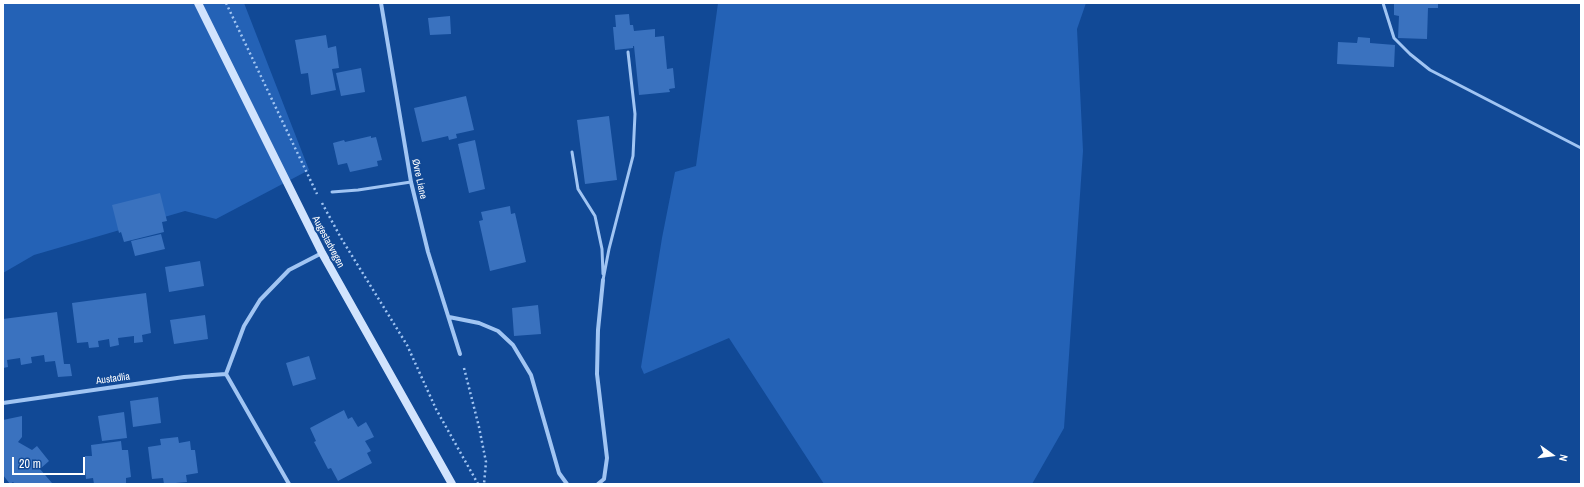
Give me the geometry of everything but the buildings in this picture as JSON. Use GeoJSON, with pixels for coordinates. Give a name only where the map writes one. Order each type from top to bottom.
{"type":"FeatureCollection","features":[{"type":"Feature","properties":{"kind":"main road","name":"Augestadvegen"},"geometry":{"type":"LineString","coordinates":[[198,3],[322,253],[452,484]]}},
{"type":"Feature","properties":{"kind":"street","name":"Øvre Liane"},"geometry":{"type":"LineString","coordinates":[[381,3],[411,182],[428,252],[460,354]]}},
{"type":"Feature","properties":{"kind":"street"},"geometry":{"type":"LineString","coordinates":[[289,484],[226,374],[244,326],[260,300],[289,270],[322,253]]}},
{"type":"Feature","properties":{"kind":"street"},"geometry":{"type":"LineString","coordinates":[[598,484],[604,479],[607,458],[598,374],[598,330],[603,280]]}},
{"type":"Feature","properties":{"kind":"street"},"geometry":{"type":"LineString","coordinates":[[449,318],[479,323],[498,331],[513,345],[531,375],[559,473],[567,484]]}},
{"type":"Feature","properties":{"kind":"street","name":"Austadlia"},"geometry":{"type":"LineString","coordinates":[[3,403],[184,378],[226,374]]}},
{"type":"Feature","properties":{"kind":"lane"},"geometry":{"type":"LineString","coordinates":[[1383,3],[1394,38],[1410,54],[1430,70],[1581,148]]}},
{"type":"Feature","properties":{"kind":"lane"},"geometry":{"type":"LineString","coordinates":[[603,280],[609,249],[633,156],[635,114],[628,52]]}},
{"type":"Feature","properties":{"kind":"lane"},"geometry":{"type":"LineString","coordinates":[[572,152],[578,189],[595,216],[602,249],[603,280]]}},
{"type":"Feature","properties":{"kind":"lane"},"geometry":{"type":"LineString","coordinates":[[332,192],[358,190],[411,182]]}},
{"type":"Feature","properties":{"kind":"path"},"geometry":{"type":"LineString","coordinates":[[226,3],[308,176],[341,238],[407,345],[436,409],[478,484]]}},
{"type":"Feature","properties":{"kind":"path"},"geometry":{"type":"LineString","coordinates":[[460,354],[479,426],[486,462],[484,484]]}},
{"type":"Feature","properties":{"kind":"shaded area"},"geometry":{"type":"Polygon","coordinates":[[[3,3],[244,3],[309,170],[216,219],[185,211],[34,255],[3,273],[3,3]]]}},
{"type":"Feature","properties":{"kind":"shaded area"},"geometry":{"type":"Polygon","coordinates":[[[718,3],[1086,3],[1077,29],[1083,151],[1064,428],[1032,484],[824,484],[729,338],[644,374],[641,367],[662,238],[675,172],[696,166],[718,3]]]}}]}
